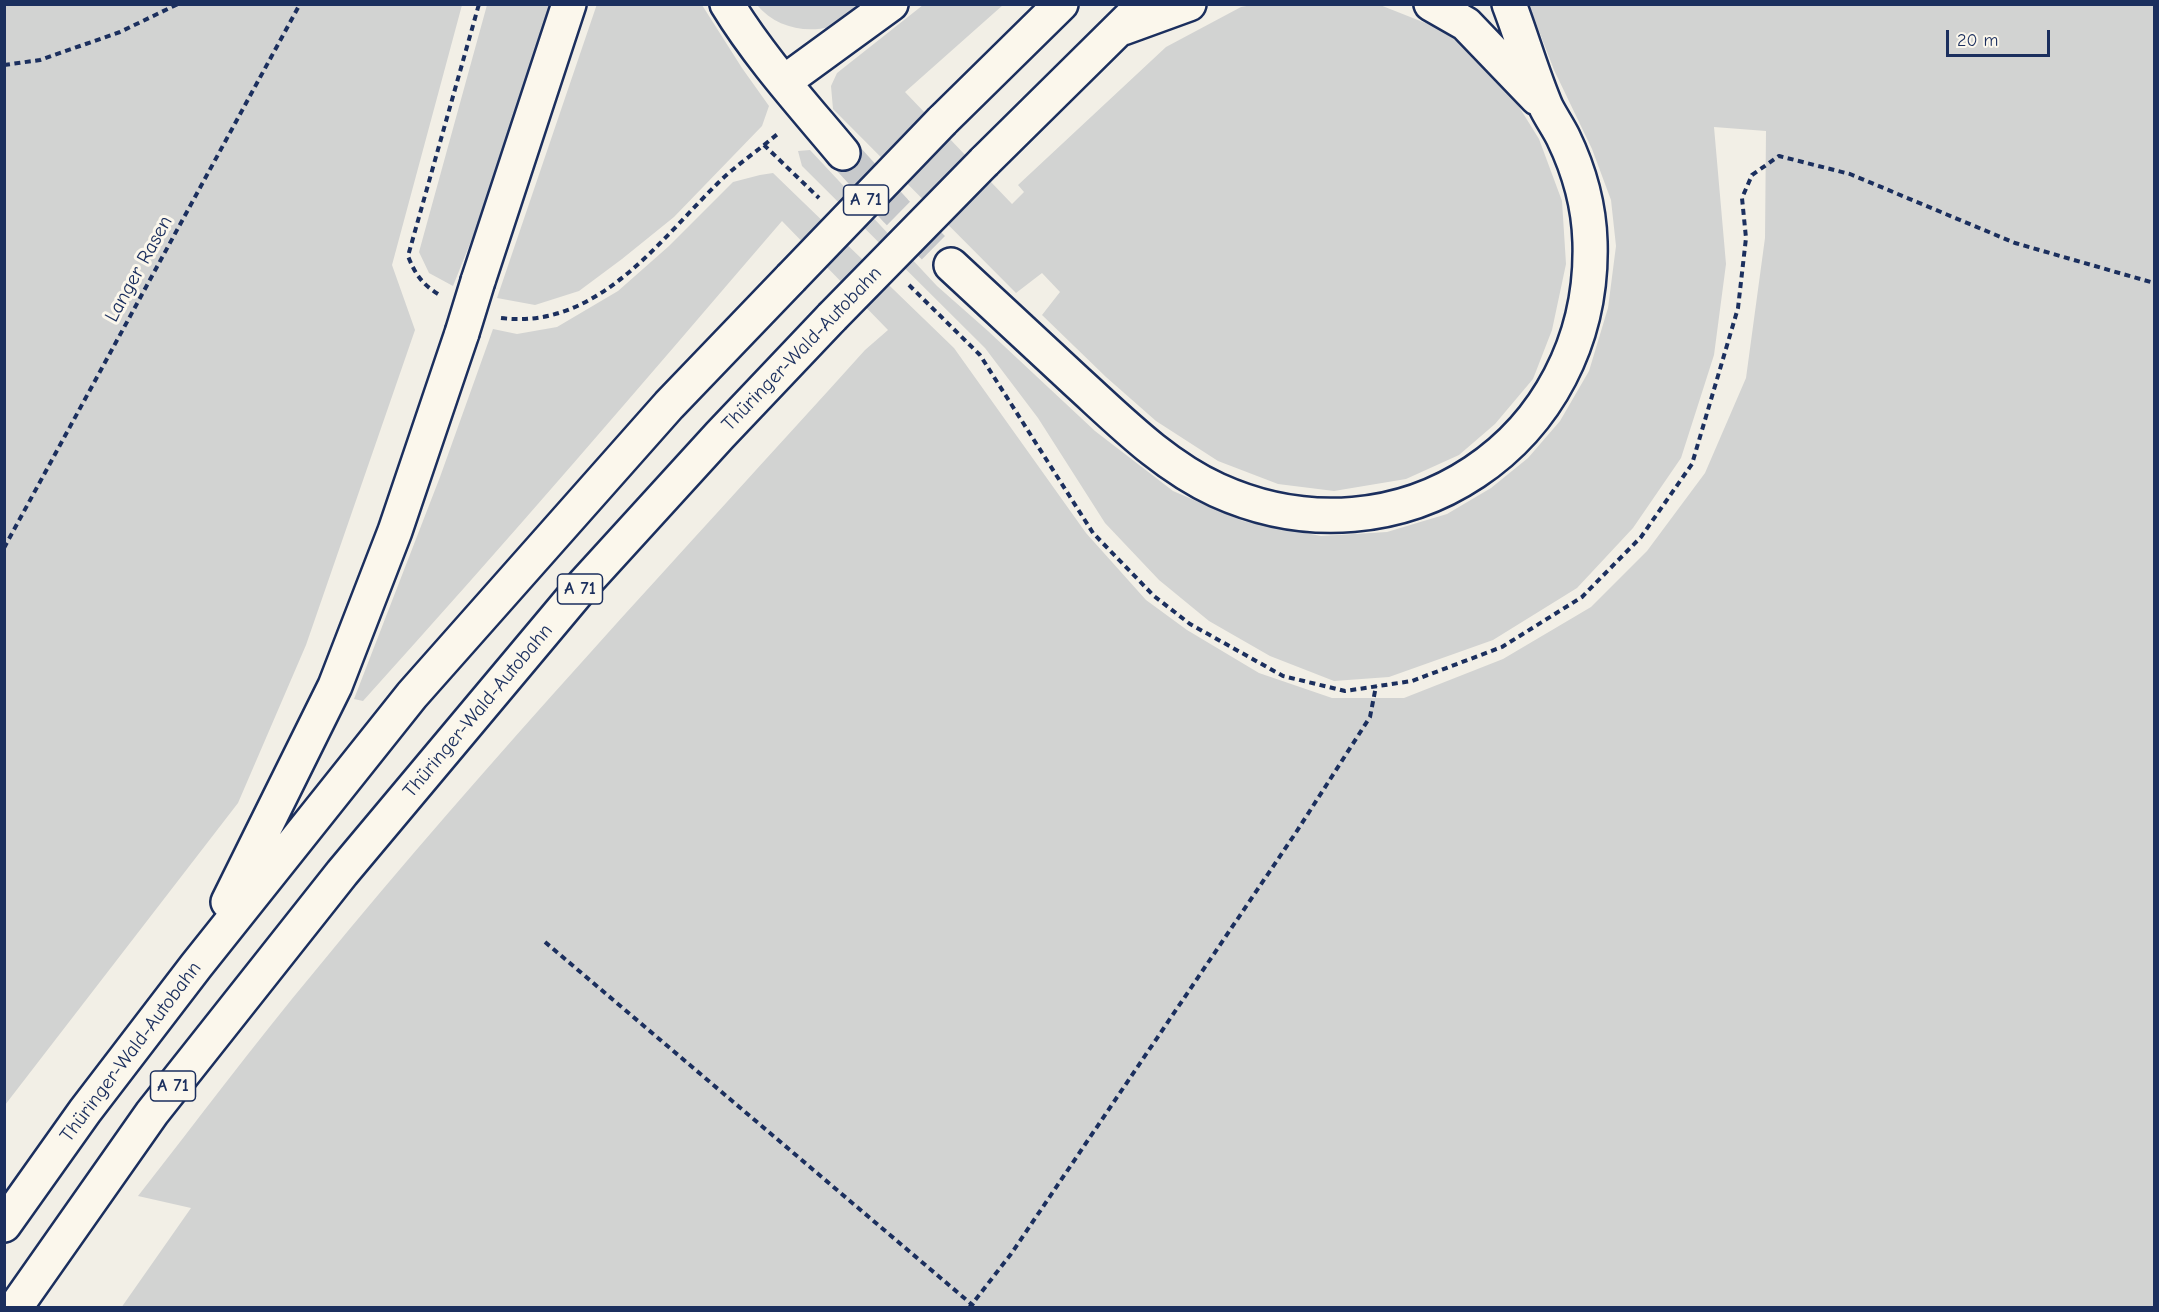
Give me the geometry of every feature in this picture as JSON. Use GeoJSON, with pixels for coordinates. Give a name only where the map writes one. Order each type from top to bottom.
{"type":"FeatureCollection","features":[{"type":"Feature","properties":{"kind":"highway"},"geometry":{"type":"LineString","coordinates":[[196,966],[335,686],[395,531],[569,4]]}},
{"type":"Feature","properties":{"kind":"highway"},"geometry":{"type":"LineString","coordinates":[[727,4],[738,23],[843,153]]}},
{"type":"Feature","properties":{"kind":"highway"},"geometry":{"type":"LineString","coordinates":[[784,81],[891,4]]}},
{"type":"Feature","properties":{"kind":"highway","name":"Thüringer-Wald-Autobahn"},"geometry":{"type":"LineString","coordinates":[[4,1225],[85,1111],[196,966],[412,695],[669,405],[942,121],[1061,4]]}},
{"type":"Feature","properties":{"kind":"highway","name":"Thüringer-Wald-Autobahn"},"geometry":{"type":"LineString","coordinates":[[15,1308],[152,1113],[342,873],[585,584],[720,435],[832,317],[1144,4]]}},
{"type":"Feature","properties":{"kind":"highway"},"geometry":{"type":"LineString","coordinates":[[1119,29],[1189,4]]}},
{"type":"Feature","properties":{"kind":"highway"},"geometry":{"type":"LineString","coordinates":[[1431,4],[1466,24],[1546,107]]}},
{"type":"Feature","properties":{"kind":"highway"},"geometry":{"type":"LineString","coordinates":[[951,265],[1137,437],[1178,468],[1217,489],[1257,505],[1293,513],[1325,515],[1359,514],[1394,508],[1424,499],[1478,471],[1521,434],[1562,377],[1573,349],[1584,309],[1589,276],[1590,241],[1587,209],[1579,174],[1546,107],[1509,4]]}},
{"type":"Feature","properties":{"kind":"path"},"geometry":{"type":"LineString","coordinates":[[4,65],[40,60],[120,32],[178,4]]}},
{"type":"Feature","properties":{"kind":"path","name":"Langer Rasen"},"geometry":{"type":"LineString","coordinates":[[4,548],[300,4]]}},
{"type":"Feature","properties":{"kind":"path"},"geometry":{"type":"LineString","coordinates":[[1742,198],[1752,175],[1779,156],[1850,174],[2015,243],[2154,283]]}},
{"type":"Feature","properties":{"kind":"path"},"geometry":{"type":"LineString","coordinates":[[970,1306],[1011,1254],[1295,834],[1370,717],[1376,686]]}},
{"type":"Feature","properties":{"kind":"path"},"geometry":{"type":"LineString","coordinates":[[545,942],[970,1306],[976,1308]]}},
{"type":"Feature","properties":{"kind":"shaded area"},"geometry":{"type":"Polygon","coordinates":[[[5,4],[462,5],[392,265],[415,330],[306,645],[238,803],[5,1105],[5,4]]]}},
{"type":"Feature","properties":{"kind":"shaded area"},"geometry":{"type":"Polygon","coordinates":[[[597,4],[702,5],[769,106],[762,126],[674,217],[579,291],[535,305],[497,298],[597,4]]]}},
{"type":"Feature","properties":{"kind":"shaded area"},"geometry":{"type":"Polygon","coordinates":[[[487,5],[551,5],[475,231],[453,286],[429,273],[419,252],[487,5]]]}},
{"type":"Feature","properties":{"kind":"shaded area"},"geometry":{"type":"Polygon","coordinates":[[[757,5],[867,5],[837,25],[800,29],[776,21],[757,5]]]}},
{"type":"Feature","properties":{"kind":"shaded area"},"geometry":{"type":"Polygon","coordinates":[[[923,5],[1003,5],[905,92],[1012,204],[1024,192],[1018,185],[1166,47],[1241,7],[1252,5],[1380,5],[1438,28],[1475,54],[1511,94],[1539,139],[1562,201],[1566,264],[1552,330],[1533,379],[1495,424],[1459,455],[1406,479],[1334,491],[1278,484],[1218,461],[1156,421],[1106,377],[1042,315],[1060,292],[1042,273],[1016,293],[833,109],[831,86],[837,73],[923,5]]]}},
{"type":"Feature","properties":{"kind":"shaded area"},"geometry":{"type":"Polygon","coordinates":[[[1529,5],[2154,5],[2154,1307],[121,1308],[191,1208],[138,1196],[248,1054],[381,891],[517,735],[865,350],[888,330],[782,221],[416,642],[363,701],[354,699],[440,477],[493,329],[517,334],[557,327],[618,291],[669,246],[733,182],[773,173],[954,348],[1086,533],[1146,600],[1187,630],[1259,673],[1332,698],[1404,698],[1503,659],[1591,607],[1647,551],[1705,473],[1746,378],[1765,238],[1766,131],[1714,127],[1726,264],[1714,355],[1681,458],[1633,528],[1577,588],[1493,640],[1389,677],[1334,681],[1270,656],[1209,621],[1159,580],[1105,523],[1038,418],[985,348],[802,166],[798,151],[810,150],[937,286],[1095,431],[1173,491],[1243,521],[1321,536],[1387,532],[1447,514],[1491,488],[1528,458],[1560,421],[1589,371],[1608,308],[1616,246],[1611,200],[1592,149],[1554,70],[1529,5]]]}},
{"type":"Feature","properties":{"kind":"tunnel"},"geometry":{"type":"LineString","coordinates":[[843,153],[896,211],[951,265]]}}]}
